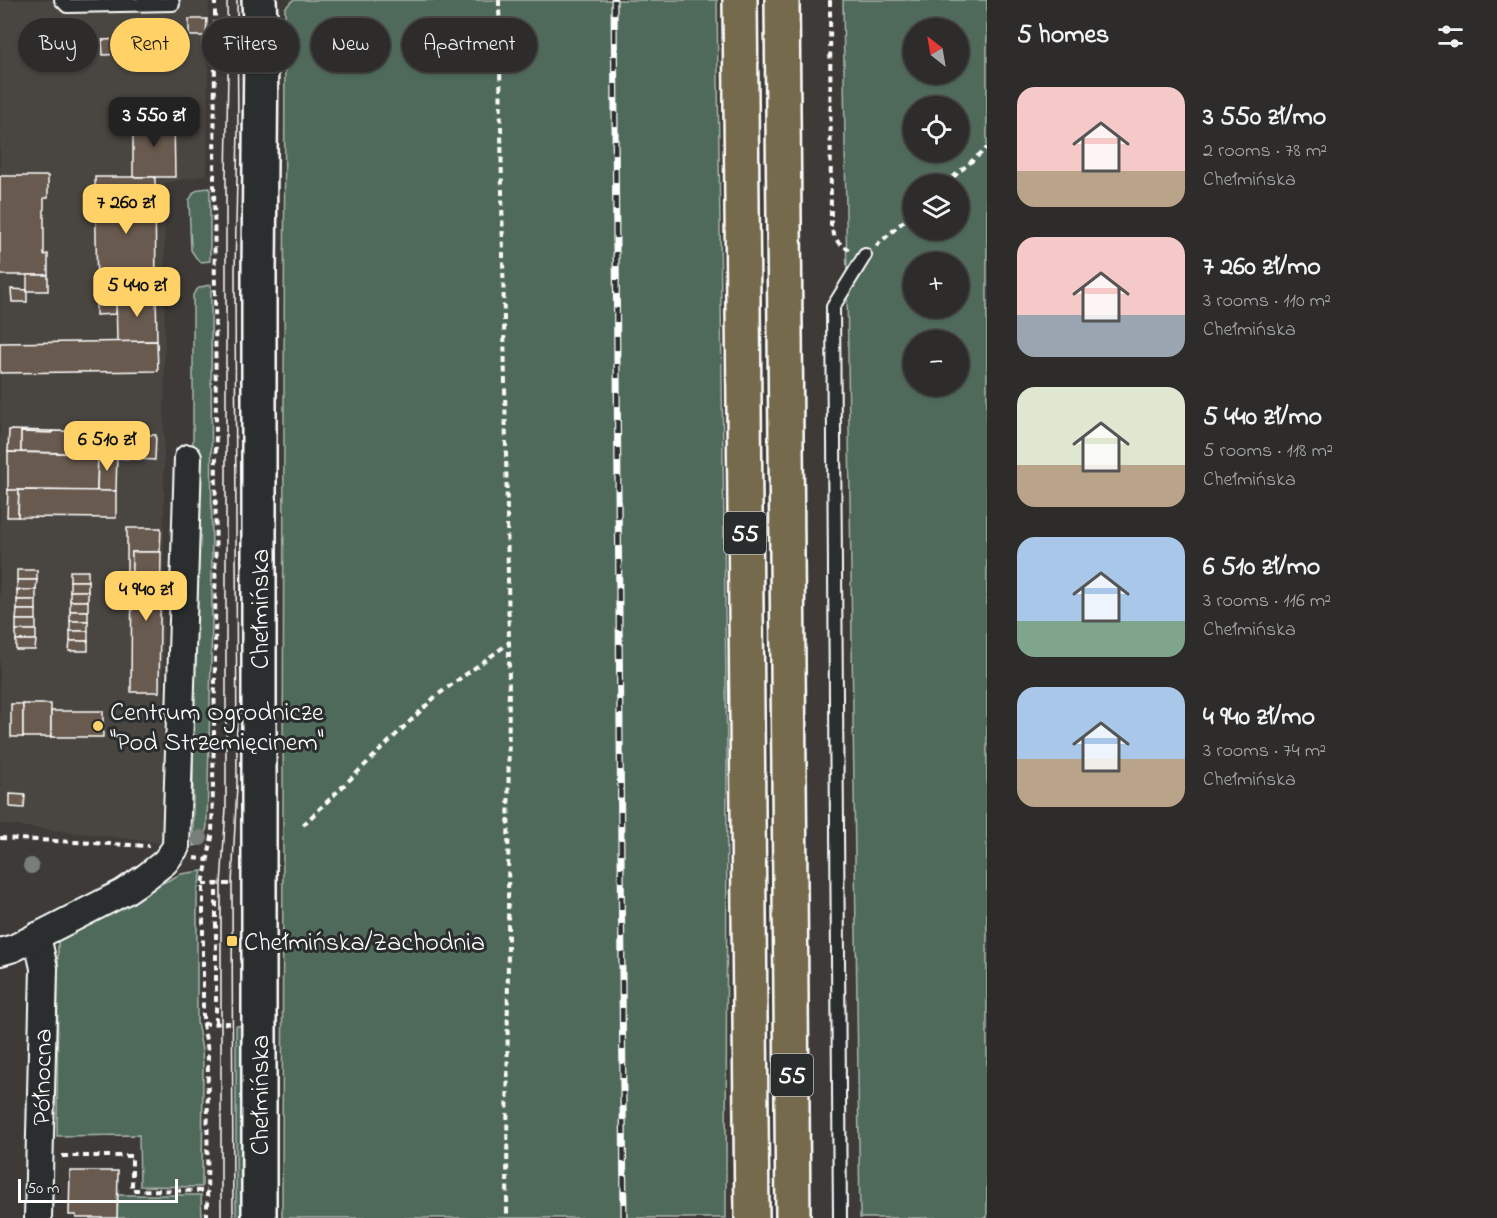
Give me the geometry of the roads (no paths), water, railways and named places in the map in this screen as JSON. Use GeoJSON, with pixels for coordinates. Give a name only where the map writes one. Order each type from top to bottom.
{"type":"FeatureCollection","features":[{"type":"Feature","properties":{"kind":"main road","name":"Chełmińska"},"geometry":{"type":"LineString","coordinates":[[259,0],[260,18]]}},
{"type":"Feature","properties":{"kind":"main road","name":"55"},"geometry":{"type":"LineString","coordinates":[[740,0],[752,1218]]}},
{"type":"Feature","properties":{"kind":"main road","name":"55"},"geometry":{"type":"LineString","coordinates":[[782,0],[793,1218]]}},
{"type":"Feature","properties":{"kind":"main road","name":"Chełmińska"},"geometry":{"type":"LineString","coordinates":[[260,1218],[261,72]]}},
{"type":"Feature","properties":{"kind":"street"},"geometry":{"type":"LineString","coordinates":[[0,952],[14,948],[124,892],[165,862],[183,852],[188,458]]}},
{"type":"Feature","properties":{"kind":"street","name":"Północna"},"geometry":{"type":"LineString","coordinates":[[38,936],[44,968],[38,1218]]}},
{"type":"Feature","properties":{"kind":"lane"},"geometry":{"type":"LineString","coordinates":[[61,0],[67,6],[172,4],[172,0]]}},
{"type":"Feature","properties":{"kind":"lane"},"geometry":{"type":"LineString","coordinates":[[840,1218],[833,307],[865,255]]}},
{"type":"Feature","properties":{"kind":"tram line"},"geometry":{"type":"LineString","coordinates":[[221,1218],[221,885],[226,808],[227,0]]}},
{"type":"Feature","properties":{"kind":"tram line"},"geometry":{"type":"LineString","coordinates":[[233,1218],[232,884],[237,785],[235,273],[238,129],[237,0]]}},
{"type":"Feature","properties":{"kind":"railway"},"geometry":{"type":"LineString","coordinates":[[614,0],[624,1218]]}},
{"type":"Feature","properties":{"kind":"place","name":"Centrum Ogrodnicze \"Pod Strzemięcinem\""},"geometry":{"type":"Point","coordinates":[98,726]}},
{"type":"Feature","properties":{"kind":"place","name":"Chełmińska/Zachodnia"},"geometry":{"type":"Point","coordinates":[232,941]}}]}
